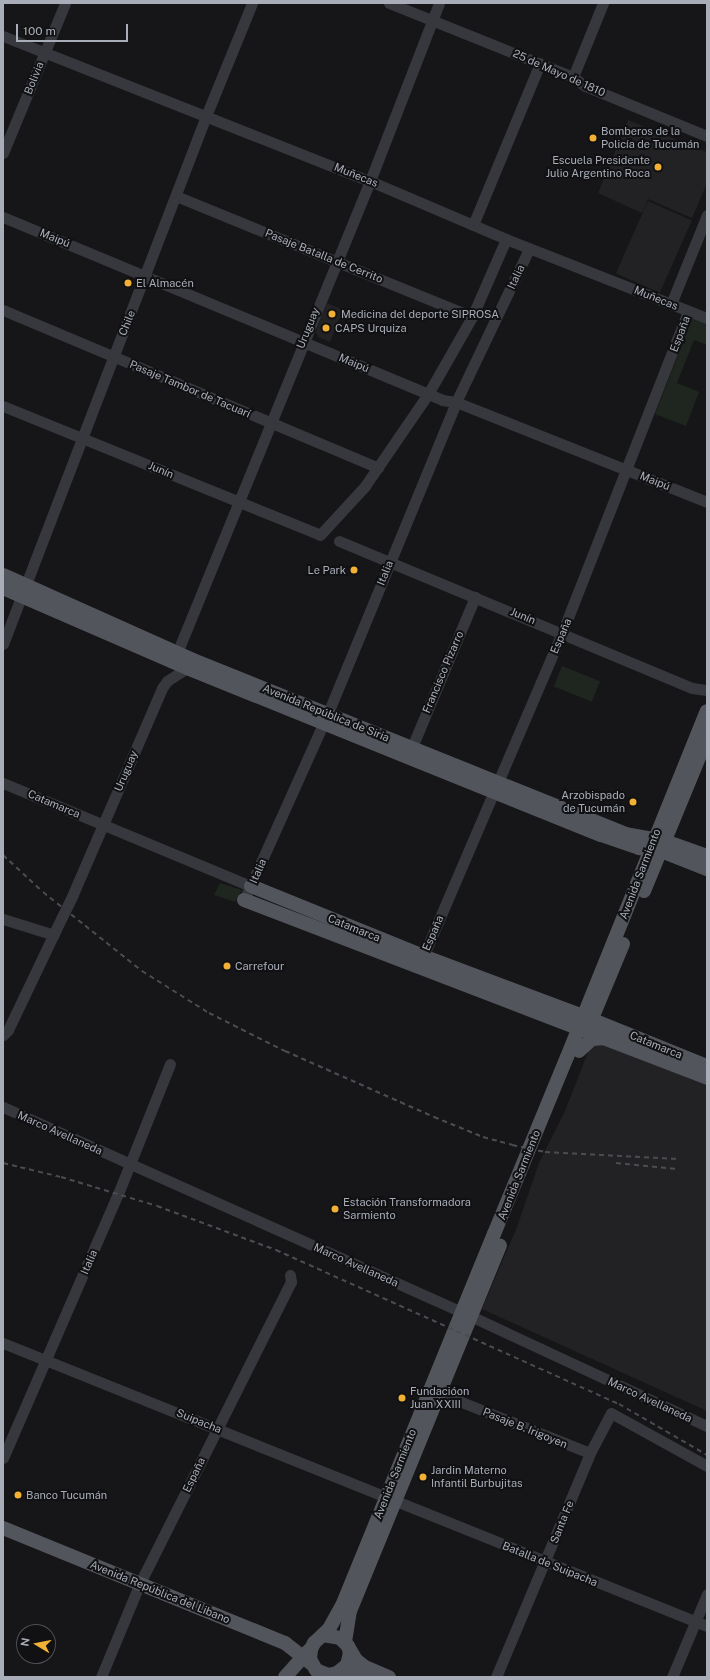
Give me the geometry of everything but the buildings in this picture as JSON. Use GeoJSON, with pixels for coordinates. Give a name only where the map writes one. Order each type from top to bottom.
{"type":"FeatureCollection","features":[{"type":"Feature","properties":{"kind":"main road","name":"Avenida República de Siria"},"geometry":{"type":"LineString","coordinates":[[3,575],[23,592]]}},
{"type":"Feature","properties":{"kind":"main road","name":"Avenida República de Siria"},"geometry":{"type":"LineString","coordinates":[[3,588],[23,592],[325,718],[622,838],[657,845],[688,854]]}},
{"type":"Feature","properties":{"kind":"main road","name":"Avenida Sarmiento"},"geometry":{"type":"LineString","coordinates":[[346,1644],[347,1619],[389,1500],[499,1236],[645,876],[667,821],[707,711]]}},
{"type":"Feature","properties":{"kind":"main road","name":"Avenida República de Siria"},"geometry":{"type":"LineString","coordinates":[[325,718],[412,748],[495,786]]}},
{"type":"Feature","properties":{"kind":"main road","name":"Avenida Sarmiento"},"geometry":{"type":"LineString","coordinates":[[667,821],[707,738]]}},
{"type":"Feature","properties":{"kind":"main road"},"geometry":{"type":"LineString","coordinates":[[707,856],[688,854],[666,860],[645,876],[634,853],[622,838],[648,832],[667,821],[680,838],[688,854],[707,868]]}},
{"type":"Feature","properties":{"kind":"main road","name":"Catamarca"},"geometry":{"type":"LineString","coordinates":[[251,886],[420,963],[556,1020],[585,1023],[607,1038],[707,1078]]}},
{"type":"Feature","properties":{"kind":"main road","name":"Catamarca"},"geometry":{"type":"LineString","coordinates":[[244,900],[420,963],[482,977],[585,1023],[707,1066]]}},
{"type":"Feature","properties":{"kind":"main road"},"geometry":{"type":"LineString","coordinates":[[556,1020],[570,1034],[573,1054],[592,1039],[607,1038]]}},
{"type":"Feature","properties":{"kind":"main road","name":"Avenida Sarmiento"},"geometry":{"type":"LineString","coordinates":[[323,1635],[335,1619],[342,1606],[439,1393],[466,1315]]}},
{"type":"Feature","properties":{"kind":"main road","name":"Avenida República del Libano"},"geometry":{"type":"LineString","coordinates":[[3,1528],[285,1643],[309,1656]]}},
{"type":"Feature","properties":{"kind":"main road"},"geometry":{"type":"LineString","coordinates":[[287,1674],[309,1656],[323,1635],[335,1636],[346,1644],[356,1660],[365,1667],[389,1677]]}},
{"type":"Feature","properties":{"kind":"main road"},"geometry":{"type":"LineString","coordinates":[[285,1643],[290,1657],[287,1674]]}},
{"type":"Feature","properties":{"kind":"main road"},"geometry":{"type":"LineString","coordinates":[[329,1675],[347,1665],[350,1653],[346,1644]]}},
{"type":"Feature","properties":{"kind":"main road"},"geometry":{"type":"LineString","coordinates":[[309,1656],[322,1673],[329,1675],[352,1673],[362,1677]]}},
{"type":"Feature","properties":{"kind":"street","name":"Bolivia"},"geometry":{"type":"LineString","coordinates":[[3,153],[65,3]]}},
{"type":"Feature","properties":{"kind":"street","name":"Chile"},"geometry":{"type":"LineString","coordinates":[[3,644],[146,276],[206,116],[252,3]]}},
{"type":"Feature","properties":{"kind":"street","name":"25 de Mayo de 1810"},"geometry":{"type":"LineString","coordinates":[[389,3],[540,63],[573,77],[585,86],[707,136]]}},
{"type":"Feature","properties":{"kind":"street","name":"Uruguay"},"geometry":{"type":"LineString","coordinates":[[54,934],[104,825],[162,688],[183,659],[237,502],[370,181],[439,3]]}},
{"type":"Feature","properties":{"kind":"street"},"geometry":{"type":"LineString","coordinates":[[573,77],[603,3]]}},
{"type":"Feature","properties":{"kind":"street","name":"Muñecas"},"geometry":{"type":"LineString","coordinates":[[3,36],[370,181],[506,239],[707,318]]}},
{"type":"Feature","properties":{"kind":"street"},"geometry":{"type":"LineString","coordinates":[[474,225],[540,63]]}},
{"type":"Feature","properties":{"kind":"street","name":"Pasaje Batalla de Cerrito"},"geometry":{"type":"LineString","coordinates":[[176,196],[336,260],[472,317]]}},
{"type":"Feature","properties":{"kind":"street","name":"España"},"geometry":{"type":"LineString","coordinates":[[671,304],[707,214]]}},
{"type":"Feature","properties":{"kind":"street","name":"Maipú"},"geometry":{"type":"LineString","coordinates":[[3,217],[428,394],[456,402],[707,502]]}},
{"type":"Feature","properties":{"kind":"street"},"geometry":{"type":"LineString","coordinates":[[378,468],[428,394],[472,317],[506,239]]}},
{"type":"Feature","properties":{"kind":"street","name":"Italia"},"geometry":{"type":"LineString","coordinates":[[244,900],[325,718],[456,402],[529,248]]}},
{"type":"Feature","properties":{"kind":"street","name":"Pasaje Tambor de Tacuarí"},"geometry":{"type":"LineString","coordinates":[[3,310],[378,468]]}},
{"type":"Feature","properties":{"kind":"street","name":"España"},"geometry":{"type":"LineString","coordinates":[[420,963],[562,633],[628,470],[688,311]]}},
{"type":"Feature","properties":{"kind":"street","name":"Junín"},"geometry":{"type":"LineString","coordinates":[[3,406],[320,535],[378,468]]}},
{"type":"Feature","properties":{"kind":"street","name":"Junín"},"geometry":{"type":"LineString","coordinates":[[339,541],[692,688],[707,690]]}},
{"type":"Feature","properties":{"kind":"street","name":"Francisco Pizarro"},"geometry":{"type":"LineString","coordinates":[[412,748],[475,597]]}},
{"type":"Feature","properties":{"kind":"street","name":"Catamarca"},"geometry":{"type":"LineString","coordinates":[[3,783],[251,886]]}},
{"type":"Feature","properties":{"kind":"street"},"geometry":{"type":"LineString","coordinates":[[3,919],[54,934],[8,1030],[3,1035]]}},
{"type":"Feature","properties":{"kind":"street","name":"Italia"},"geometry":{"type":"LineString","coordinates":[[3,1458],[130,1165],[170,1064]]}},
{"type":"Feature","properties":{"kind":"street","name":"Marco Avellaneda"},"geometry":{"type":"LineString","coordinates":[[3,1107],[466,1315],[707,1426]]}},
{"type":"Feature","properties":{"kind":"street","name":"España"},"geometry":{"type":"LineString","coordinates":[[102,1677],[140,1583],[291,1282],[290,1275]]}},
{"type":"Feature","properties":{"kind":"street","name":"Suipacha"},"geometry":{"type":"LineString","coordinates":[[3,1343],[217,1428],[389,1500]]}},
{"type":"Feature","properties":{"kind":"street","name":"Pasaje B. Irigoyen"},"geometry":{"type":"LineString","coordinates":[[439,1393],[590,1454]]}},
{"type":"Feature","properties":{"kind":"street","name":"Santa Fe"},"geometry":{"type":"LineString","coordinates":[[496,1677],[590,1454],[611,1413],[707,1466]]}},
{"type":"Feature","properties":{"kind":"street","name":"Batalla de Suipacha"},"geometry":{"type":"LineString","coordinates":[[389,1500],[707,1626]]}},
{"type":"Feature","properties":{"kind":"street"},"geometry":{"type":"LineString","coordinates":[[672,1677],[707,1594]]}},
{"type":"Feature","properties":{"kind":"shaded area","name":"Escuela Presidente Julio Argentino Roca"},"geometry":{"type":"Polygon","coordinates":[[[628,120],[707,152],[707,183],[692,218],[648,199],[642,213],[598,193],[628,120]]]}},
{"type":"Feature","properties":{"kind":"shaded area"},"geometry":{"type":"Polygon","coordinates":[[[648,201],[692,221],[660,293],[616,273],[648,201]]]}},
{"type":"Feature","properties":{"kind":"shaded area"},"geometry":{"type":"Polygon","coordinates":[[[327,303],[343,310],[330,342],[318,337],[316,331],[327,303]]]}},
{"type":"Feature","properties":{"kind":"shaded area"},"geometry":{"type":"Polygon","coordinates":[[[693,317],[707,323],[707,345],[694,340],[677,383],[699,392],[686,426],[655,414],[693,317]]]}},
{"type":"Feature","properties":{"kind":"shaded area"},"geometry":{"type":"Polygon","coordinates":[[[562,666],[600,681],[592,702],[554,686],[562,666]]]}},
{"type":"Feature","properties":{"kind":"shaded area"},"geometry":{"type":"Polygon","coordinates":[[[220,883],[242,890],[235,902],[214,895],[220,883]]]}},
{"type":"Feature","properties":{"kind":"shaded area"},"geometry":{"type":"Polygon","coordinates":[[[603,1041],[707,1083],[707,1411],[482,1309],[517,1227],[539,1163],[565,1111],[590,1047],[603,1041]]]}},
{"type":"Feature","properties":{"kind":"railway"},"geometry":{"type":"LineString","coordinates":[[3,855],[43,892],[142,971],[209,1013],[285,1051],[434,1117],[483,1137],[512,1145],[545,1152],[678,1159]]}},
{"type":"Feature","properties":{"kind":"railway"},"geometry":{"type":"LineString","coordinates":[[3,1163],[61,1177],[157,1206],[276,1250],[619,1404],[707,1455]]}},
{"type":"Feature","properties":{"kind":"railway"},"geometry":{"type":"LineString","coordinates":[[616,1163],[677,1169]]}},
{"type":"Feature","properties":{"kind":"place","name":"Bomberos de la Policía de Tucumán"},"geometry":{"type":"Point","coordinates":[593,138]}},
{"type":"Feature","properties":{"kind":"place","name":"Escuela Presidente Julio Argentino Roca"},"geometry":{"type":"Point","coordinates":[658,167]}},
{"type":"Feature","properties":{"kind":"place","name":"El Almacén"},"geometry":{"type":"Point","coordinates":[128,283]}},
{"type":"Feature","properties":{"kind":"place","name":"Medicina del deporte SIPROSA"},"geometry":{"type":"Point","coordinates":[332,314]}},
{"type":"Feature","properties":{"kind":"place","name":"CAPS Urquiza"},"geometry":{"type":"Point","coordinates":[326,328]}},
{"type":"Feature","properties":{"kind":"place","name":"Le Park"},"geometry":{"type":"Point","coordinates":[354,570]}},
{"type":"Feature","properties":{"kind":"place","name":"Arzobispado de Tucumán"},"geometry":{"type":"Point","coordinates":[633,802]}},
{"type":"Feature","properties":{"kind":"place","name":"Carrefour"},"geometry":{"type":"Point","coordinates":[227,966]}},
{"type":"Feature","properties":{"kind":"place","name":"Estación Transformadora Sarmiento"},"geometry":{"type":"Point","coordinates":[335,1209]}},
{"type":"Feature","properties":{"kind":"place","name":"Fundacióon Juan XXIII"},"geometry":{"type":"Point","coordinates":[402,1398]}},
{"type":"Feature","properties":{"kind":"place","name":"Jardin Materno Infantil Burbujitas"},"geometry":{"type":"Point","coordinates":[423,1477]}},
{"type":"Feature","properties":{"kind":"place","name":"Banco Tucumán"},"geometry":{"type":"Point","coordinates":[18,1495]}}]}
